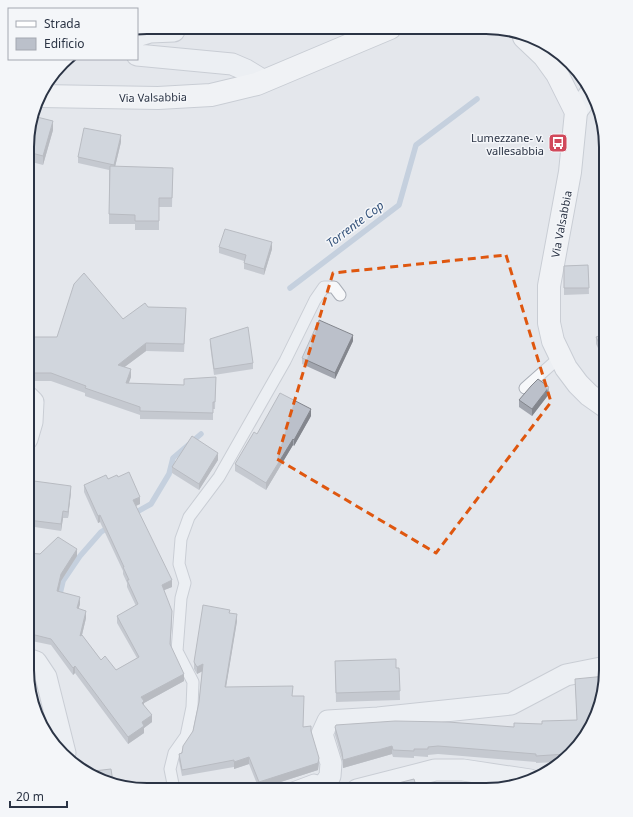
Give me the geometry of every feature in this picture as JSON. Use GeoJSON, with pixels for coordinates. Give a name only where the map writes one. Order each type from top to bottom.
{"type":"FeatureCollection","features":[{"type":"Feature","properties":{"kind":"main road","name":"Via Valsabbia"},"geometry":{"type":"LineString","coordinates":[[46,96],[158,98],[210,95],[256,84],[376,34]]}},
{"type":"Feature","properties":{"kind":"main road"},"geometry":{"type":"LineString","coordinates":[[533,45],[544,56],[556,74],[576,112]]}},
{"type":"Feature","properties":{"kind":"main road","name":"Via Valsabbia"},"geometry":{"type":"LineString","coordinates":[[576,112],[570,172],[549,286],[549,323],[553,341],[560,357],[578,384],[599,402]]}},
{"type":"Feature","properties":{"kind":"street"},"geometry":{"type":"LineString","coordinates":[[138,55],[232,64],[246,70],[264,81]]}},
{"type":"Feature","properties":{"kind":"street"},"geometry":{"type":"LineString","coordinates":[[576,112],[587,97]]}},
{"type":"Feature","properties":{"kind":"street"},"geometry":{"type":"LineString","coordinates":[[34,661],[46,677],[63,746]]}},
{"type":"Feature","properties":{"kind":"street"},"geometry":{"type":"LineString","coordinates":[[325,783],[330,776],[331,763],[322,734],[328,721],[378,718],[510,704],[566,675],[599,669]]}},
{"type":"Feature","properties":{"kind":"street"},"geometry":{"type":"LineString","coordinates":[[385,783],[435,770],[463,770],[517,778]]}},
{"type":"Feature","properties":{"kind":"lane"},"geometry":{"type":"LineString","coordinates":[[173,783],[170,770],[174,753],[186,736],[192,707],[193,682],[177,651],[185,582],[179,564],[182,539],[189,517],[220,477],[285,361],[315,300],[324,287],[334,287],[340,295]]}},
{"type":"Feature","properties":{"kind":"lane"},"geometry":{"type":"LineString","coordinates":[[525,388],[560,357]]}},
{"type":"Feature","properties":{"kind":"lane"},"geometry":{"type":"LineString","coordinates":[[306,783],[314,780],[318,783]]}},
{"type":"Feature","properties":{"kind":"highlighted area"},"geometry":{"type":"Polygon","coordinates":[[[506,255],[551,402],[436,553],[277,459],[333,273],[506,255]]]}},
{"type":"Feature","properties":{"kind":"building"},"geometry":{"type":"Polygon","coordinates":[[[38,117],[53,121],[43,156],[34,154],[35,132],[38,117]]]}},
{"type":"Feature","properties":{"kind":"building"},"geometry":{"type":"Polygon","coordinates":[[[84,128],[121,135],[114,165],[78,157],[84,128]]]}},
{"type":"Feature","properties":{"kind":"building"},"geometry":{"type":"Polygon","coordinates":[[[110,166],[173,168],[172,198],[159,198],[159,221],[135,221],[135,215],[109,214],[110,166]]]}},
{"type":"Feature","properties":{"kind":"building"},"geometry":{"type":"Polygon","coordinates":[[[225,229],[272,242],[264,269],[244,263],[246,255],[219,247],[225,229]]]}},
{"type":"Feature","properties":{"kind":"building"},"geometry":{"type":"Polygon","coordinates":[[[588,265],[589,288],[564,288],[564,266],[588,265]]]}},
{"type":"Feature","properties":{"kind":"building"},"geometry":{"type":"Polygon","coordinates":[[[84,273],[123,319],[145,303],[148,307],[186,308],[184,344],[146,343],[118,365],[131,369],[126,383],[184,385],[184,379],[216,377],[213,413],[140,411],[140,407],[85,388],[86,386],[51,373],[34,373],[34,337],[57,337],[74,284],[84,273]]]}},
{"type":"Feature","properties":{"kind":"building"},"geometry":{"type":"Polygon","coordinates":[[[319,320],[353,335],[335,373],[302,358],[319,320]]]}},
{"type":"Feature","properties":{"kind":"building"},"geometry":{"type":"Polygon","coordinates":[[[248,327],[253,363],[214,369],[210,339],[248,327]]]}},
{"type":"Feature","properties":{"kind":"building"},"geometry":{"type":"Polygon","coordinates":[[[599,336],[599,343],[596,337],[599,336]]]}},
{"type":"Feature","properties":{"kind":"building"},"geometry":{"type":"Polygon","coordinates":[[[538,379],[549,387],[532,409],[519,400],[538,379]]]}},
{"type":"Feature","properties":{"kind":"building"},"geometry":{"type":"Polygon","coordinates":[[[280,393],[311,409],[294,440],[293,439],[266,483],[235,464],[254,432],[257,434],[280,393]]]}},
{"type":"Feature","properties":{"kind":"building"},"geometry":{"type":"Polygon","coordinates":[[[192,436],[218,453],[199,484],[172,467],[192,436]]]}},
{"type":"Feature","properties":{"kind":"building"},"geometry":{"type":"Polygon","coordinates":[[[129,472],[140,497],[133,500],[172,580],[162,585],[172,611],[170,644],[184,674],[141,697],[144,701],[142,703],[152,715],[142,722],[144,726],[128,737],[75,666],[73,668],[51,639],[34,635],[34,554],[40,554],[58,537],[77,549],[61,574],[57,591],[80,597],[77,608],[86,611],[80,636],[82,635],[101,660],[105,656],[116,670],[139,657],[117,616],[138,604],[127,580],[129,580],[124,567],[100,515],[98,516],[84,485],[106,475],[108,479],[117,475],[118,477],[129,472]]]}},
{"type":"Feature","properties":{"kind":"building"},"geometry":{"type":"Polygon","coordinates":[[[34,481],[71,486],[68,512],[63,511],[61,524],[34,521],[34,481]]]}},
{"type":"Feature","properties":{"kind":"building"},"geometry":{"type":"Polygon","coordinates":[[[203,605],[230,610],[229,613],[237,614],[225,687],[293,686],[292,696],[304,696],[303,727],[311,726],[311,731],[319,758],[318,763],[259,782],[249,757],[234,762],[234,760],[182,770],[179,754],[182,753],[183,746],[193,731],[199,702],[203,664],[197,667],[194,662],[203,605]]]}},
{"type":"Feature","properties":{"kind":"building"},"geometry":{"type":"Polygon","coordinates":[[[396,659],[396,668],[399,668],[400,691],[336,693],[335,661],[396,659]]]}},
{"type":"Feature","properties":{"kind":"building"},"geometry":{"type":"Polygon","coordinates":[[[599,677],[597,692],[587,720],[580,733],[562,754],[536,756],[536,754],[438,746],[428,747],[428,749],[414,749],[414,751],[393,750],[392,746],[343,760],[335,727],[336,725],[395,721],[448,722],[514,727],[514,723],[542,724],[542,721],[577,720],[575,679],[599,677]]]}},
{"type":"Feature","properties":{"kind":"building"},"geometry":{"type":"Polygon","coordinates":[[[111,769],[112,777],[104,774],[96,771],[111,769]]]}},
{"type":"Feature","properties":{"kind":"building"},"geometry":{"type":"Polygon","coordinates":[[[414,779],[415,783],[398,783],[414,779]]]}},
{"type":"Feature","properties":{"kind":"waterway","name":"Torrente Cop"},"geometry":{"type":"LineString","coordinates":[[290,288],[399,205],[416,145],[477,99]]}},
{"type":"Feature","properties":{"kind":"waterway","name":"Torrente Cop"},"geometry":{"type":"LineString","coordinates":[[133,514],[151,504],[169,474],[173,458],[201,434]]}},
{"type":"Feature","properties":{"kind":"waterway","name":"Torrente Cop"},"geometry":{"type":"LineString","coordinates":[[59,598],[63,581],[80,556],[101,532],[109,527]]}},
{"type":"Feature","properties":{"kind":"place","name":"Lumezzane- v. vallesabbia"},"geometry":{"type":"Point","coordinates":[558,143]}}]}
